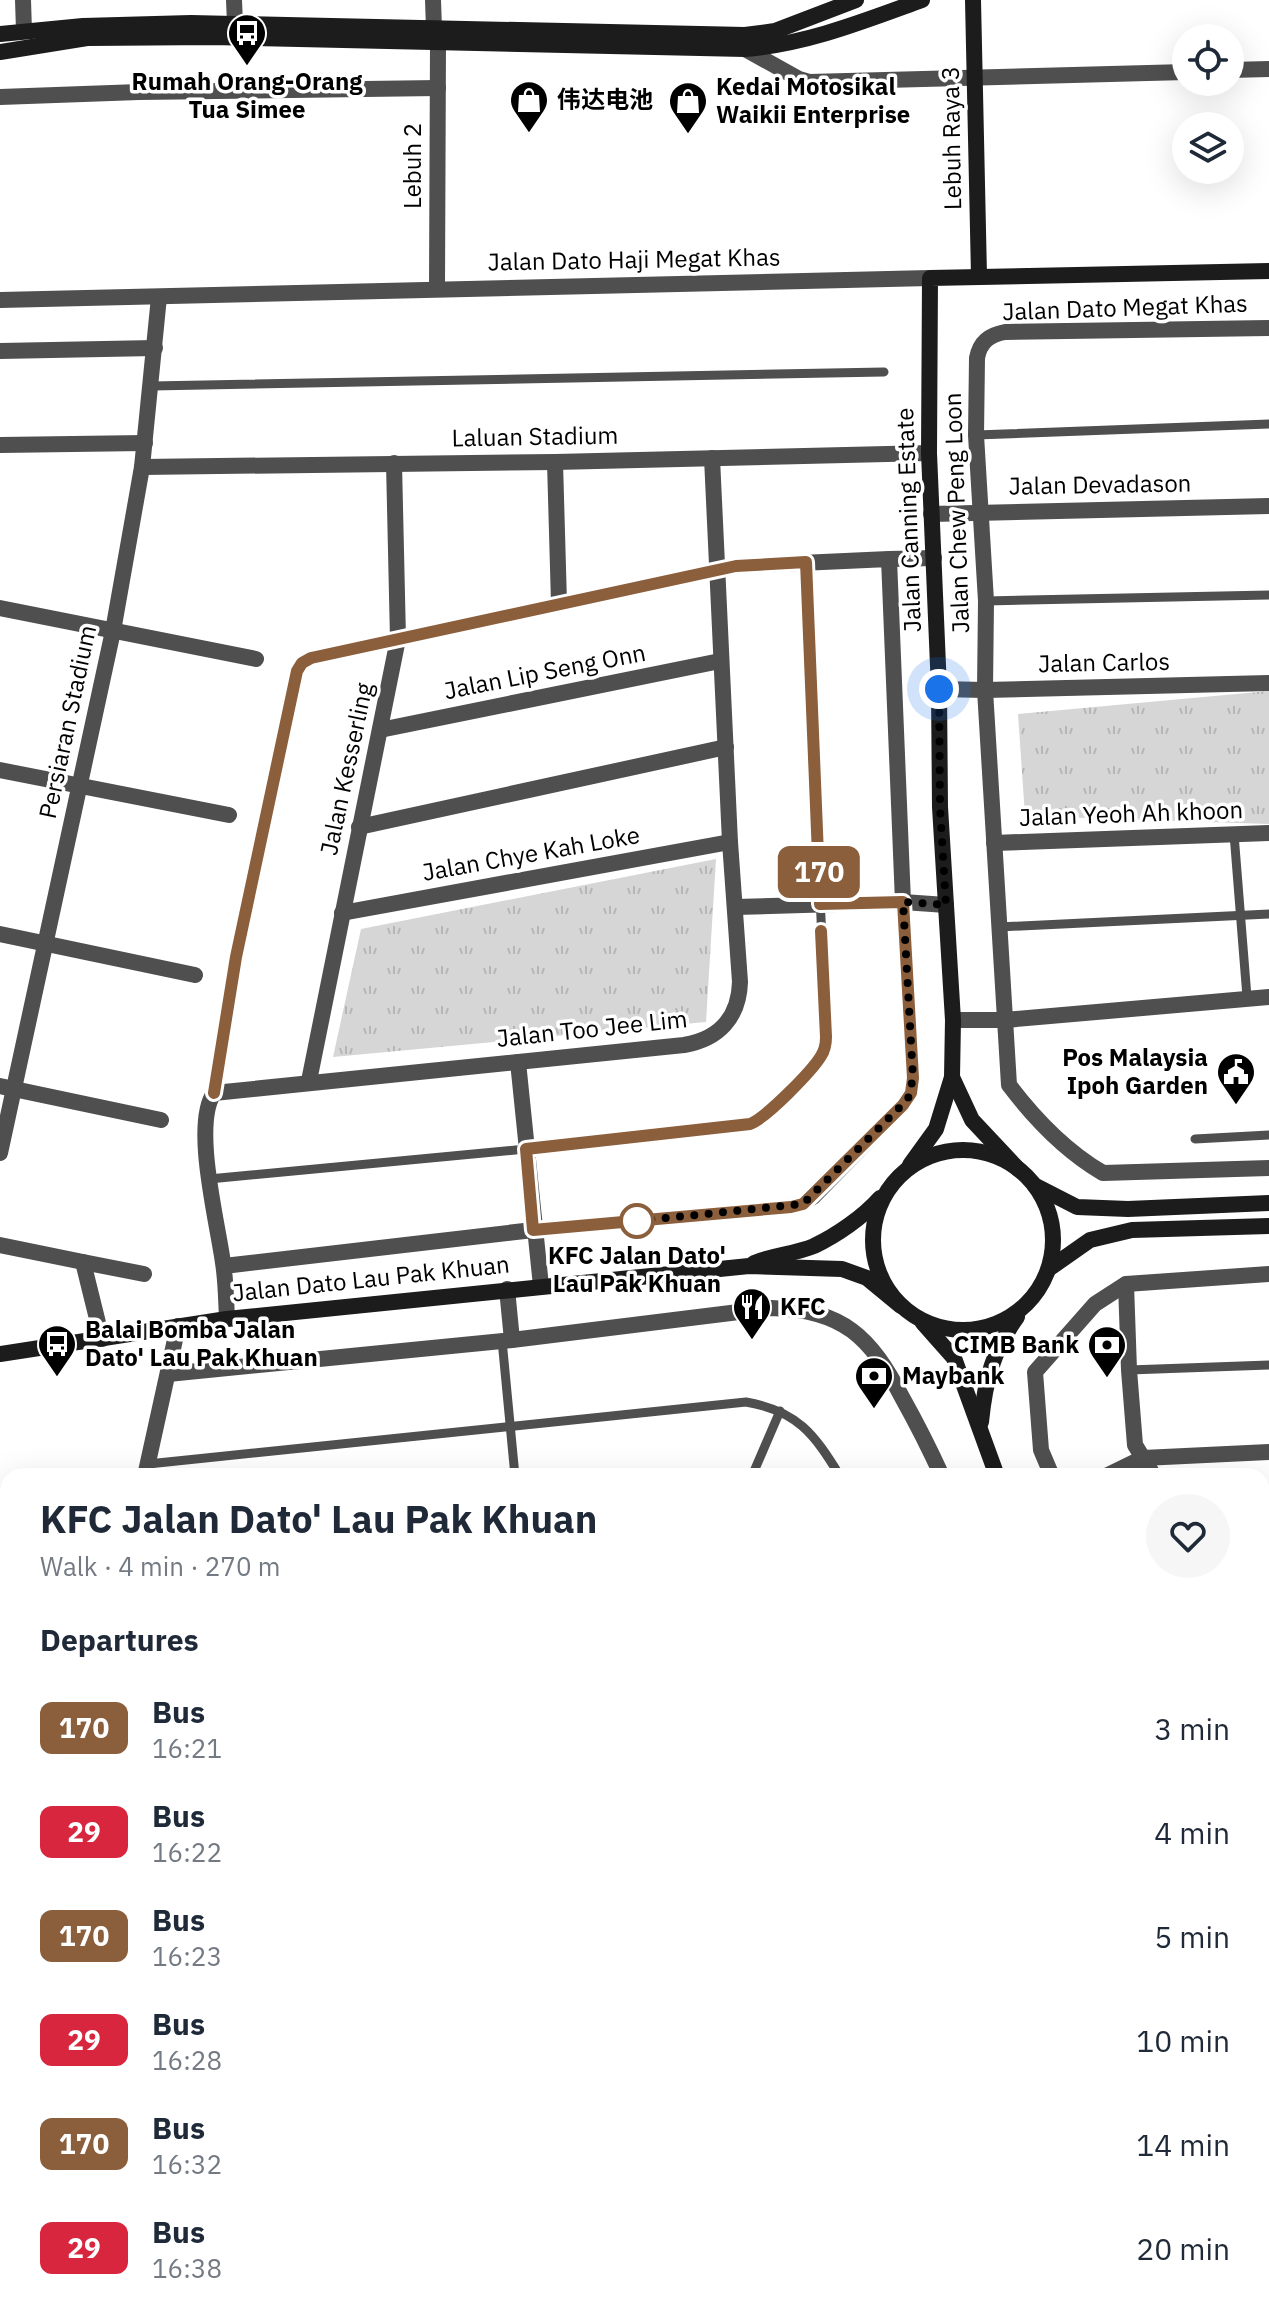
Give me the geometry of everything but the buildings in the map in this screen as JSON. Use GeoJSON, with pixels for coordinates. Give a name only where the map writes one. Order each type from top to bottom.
{"type":"FeatureCollection","features":[{"type":"Feature","properties":{"kind":"main road"},"geometry":{"type":"LineString","coordinates":[[0,52],[87,38],[745,35],[775,31],[856,0]]}},
{"type":"Feature","properties":{"kind":"main road"},"geometry":{"type":"LineString","coordinates":[[0,34],[83,26],[235,24],[745,49],[778,46],[829,33],[922,0]]}},
{"type":"Feature","properties":{"kind":"main road","name":"Lebuh Raya 3"},"geometry":{"type":"LineString","coordinates":[[973,0],[979,276]]}},
{"type":"Feature","properties":{"kind":"main road","name":"Jalan Dato Haji Megat Khas"},"geometry":{"type":"LineString","coordinates":[[930,278],[1269,271]]}},
{"type":"Feature","properties":{"kind":"main road","name":"Jalan Canning Estate"},"geometry":{"type":"LineString","coordinates":[[930,278],[929,453],[939,689],[940,807],[953,1020],[952,1077],[972,1120],[1018,1169]]}},
{"type":"Feature","properties":{"kind":"main road"},"geometry":{"type":"LineString","coordinates":[[952,1077],[936,1129],[907,1170],[890,1187],[878,1210],[873,1236],[875,1261],[885,1286],[901,1306],[919,1319],[954,1358],[994,1468]]}},
{"type":"Feature","properties":{"kind":"main road"},"geometry":{"type":"LineString","coordinates":[[907,1170],[933,1155],[962,1150],[992,1155],[1018,1169],[1036,1186],[1077,1207],[1128,1209],[1269,1203]]}},
{"type":"Feature","properties":{"kind":"main road"},"geometry":{"type":"LineString","coordinates":[[981,1427],[987,1374],[995,1352],[1039,1290],[1050,1268],[1054,1239],[1049,1211],[1036,1186]]}},
{"type":"Feature","properties":{"kind":"main road","name":"Jalan Dato Lau Pak Khuan"},"geometry":{"type":"LineString","coordinates":[[749,1266],[770,1256],[813,1246],[868,1211],[890,1187]]}},
{"type":"Feature","properties":{"kind":"main road"},"geometry":{"type":"LineString","coordinates":[[1050,1268],[1090,1240],[1132,1230],[1269,1226]]}},
{"type":"Feature","properties":{"kind":"main road","name":"Jalan Dato Lau Pak Khuan"},"geometry":{"type":"LineString","coordinates":[[0,1354],[227,1319],[749,1266],[842,1269],[867,1278],[901,1306]]}},
{"type":"Feature","properties":{"kind":"main road"},"geometry":{"type":"LineString","coordinates":[[919,1319],[945,1329],[973,1330],[999,1323],[1023,1309]]}},
{"type":"Feature","properties":{"kind":"street"},"geometry":{"type":"LineString","coordinates":[[23,0],[24,31]]}},
{"type":"Feature","properties":{"kind":"street"},"geometry":{"type":"LineString","coordinates":[[234,0],[235,24]]}},
{"type":"Feature","properties":{"kind":"street","name":"Lebuh 2"},"geometry":{"type":"LineString","coordinates":[[433,0],[438,88],[437,289]]}},
{"type":"Feature","properties":{"kind":"street"},"geometry":{"type":"LineString","coordinates":[[745,49],[809,82],[1172,72]]}},
{"type":"Feature","properties":{"kind":"street"},"geometry":{"type":"LineString","coordinates":[[1244,70],[1269,69]]}},
{"type":"Feature","properties":{"kind":"street"},"geometry":{"type":"LineString","coordinates":[[0,97],[438,88]]}},
{"type":"Feature","properties":{"kind":"street","name":"Jalan Dato Haji Megat Khas"},"geometry":{"type":"LineString","coordinates":[[0,300],[930,278]]}},
{"type":"Feature","properties":{"kind":"street","name":"Persiaran Stadium"},"geometry":{"type":"LineString","coordinates":[[0,1153],[7,1088],[45,943],[113,631],[142,467],[159,297]]}},
{"type":"Feature","properties":{"kind":"street","name":"Jalan Dato Megat Khas"},"geometry":{"type":"LineString","coordinates":[[984,341],[1005,332],[1269,328]]}},
{"type":"Feature","properties":{"kind":"street","name":"Jalan Chew Peng Loon"},"geometry":{"type":"LineString","coordinates":[[984,341],[978,349],[977,358],[976,435],[986,601],[985,690],[1009,1085],[1020,1100],[1082,1161],[1103,1173],[1269,1168]]}},
{"type":"Feature","properties":{"kind":"street"},"geometry":{"type":"LineString","coordinates":[[0,351],[155,348]]}},
{"type":"Feature","properties":{"kind":"street"},"geometry":{"type":"LineString","coordinates":[[0,445],[145,443]]}},
{"type":"Feature","properties":{"kind":"street","name":"Laluan Stadium"},"geometry":{"type":"LineString","coordinates":[[142,467],[929,453]]}},
{"type":"Feature","properties":{"kind":"street","name":"Jalan Too Jee Lim"},"geometry":{"type":"LineString","coordinates":[[214,1093],[684,1045],[711,1037],[731,1018],[739,996],[715,571],[712,458]]}},
{"type":"Feature","properties":{"kind":"street"},"geometry":{"type":"LineString","coordinates":[[555,462],[559,603]]}},
{"type":"Feature","properties":{"kind":"street","name":"Jalan Kesserling"},"geometry":{"type":"LineString","coordinates":[[309,1081],[398,639],[394,463]]}},
{"type":"Feature","properties":{"kind":"street","name":"Jalan Devadason"},"geometry":{"type":"LineString","coordinates":[[931,514],[1269,506]]}},
{"type":"Feature","properties":{"kind":"street"},"geometry":{"type":"LineString","coordinates":[[227,1319],[224,1266],[209,1179],[205,1122],[209,1099],[214,1093],[236,957],[299,667],[311,658],[736,566],[934,558]]}},
{"type":"Feature","properties":{"kind":"street"},"geometry":{"type":"LineString","coordinates":[[224,1266],[533,1230],[791,1207],[813,1197],[903,1105],[911,1093],[913,1078],[889,559]]}},
{"type":"Feature","properties":{"kind":"street"},"geometry":{"type":"LineString","coordinates":[[0,608],[256,659]]}},
{"type":"Feature","properties":{"kind":"street","name":"Jalan Lip Seng Onn"},"geometry":{"type":"LineString","coordinates":[[380,730],[720,661]]}},
{"type":"Feature","properties":{"kind":"street","name":"Jalan Carlos"},"geometry":{"type":"LineString","coordinates":[[939,689],[1269,683]]}},
{"type":"Feature","properties":{"kind":"street"},"geometry":{"type":"LineString","coordinates":[[359,827],[726,747]]}},
{"type":"Feature","properties":{"kind":"street"},"geometry":{"type":"LineString","coordinates":[[0,770],[229,815]]}},
{"type":"Feature","properties":{"kind":"street","name":"Jalan Yeoh Ah khoon"},"geometry":{"type":"LineString","coordinates":[[994,843],[1269,833]]}},
{"type":"Feature","properties":{"kind":"street","name":"Jalan Chye Kah Loke"},"geometry":{"type":"LineString","coordinates":[[342,913],[730,842]]}},
{"type":"Feature","properties":{"kind":"street"},"geometry":{"type":"LineString","coordinates":[[735,907],[903,902],[946,905]]}},
{"type":"Feature","properties":{"kind":"street"},"geometry":{"type":"LineString","coordinates":[[0,934],[195,975]]}},
{"type":"Feature","properties":{"kind":"street"},"geometry":{"type":"LineString","coordinates":[[953,1020],[1005,1020],[1269,997]]}},
{"type":"Feature","properties":{"kind":"street"},"geometry":{"type":"LineString","coordinates":[[518,1062],[541,1286]]}},
{"type":"Feature","properties":{"kind":"street"},"geometry":{"type":"LineString","coordinates":[[7,1088],[161,1120]]}},
{"type":"Feature","properties":{"kind":"street"},"geometry":{"type":"LineString","coordinates":[[0,1245],[144,1274]]}},
{"type":"Feature","properties":{"kind":"street"},"geometry":{"type":"LineString","coordinates":[[83,1262],[102,1339]]}},
{"type":"Feature","properties":{"kind":"street"},"geometry":{"type":"LineString","coordinates":[[1049,1468],[1041,1450],[1035,1372],[1095,1304],[1126,1284],[1269,1274]]}},
{"type":"Feature","properties":{"kind":"street"},"geometry":{"type":"LineString","coordinates":[[1126,1284],[1135,1445],[1149,1468]]}},
{"type":"Feature","properties":{"kind":"street"},"geometry":{"type":"LineString","coordinates":[[507,1289],[507,1340]]}},
{"type":"Feature","properties":{"kind":"street"},"geometry":{"type":"LineString","coordinates":[[168,1374],[507,1340],[771,1308],[800,1309],[816,1313],[853,1331],[879,1357],[938,1468]]}},
{"type":"Feature","properties":{"kind":"street"},"geometry":{"type":"LineString","coordinates":[[147,1468],[178,1326]]}},
{"type":"Feature","properties":{"kind":"street"},"geometry":{"type":"LineString","coordinates":[[1122,1468],[1143,1458],[1269,1452]]}},
{"type":"Feature","properties":{"kind":"lane"},"geometry":{"type":"LineString","coordinates":[[152,386],[884,372]]}},
{"type":"Feature","properties":{"kind":"lane"},"geometry":{"type":"LineString","coordinates":[[976,435],[1269,424]]}},
{"type":"Feature","properties":{"kind":"lane"},"geometry":{"type":"LineString","coordinates":[[209,1179],[744,1125],[761,1119],[816,1063],[824,1051],[826,1037],[806,562]]}},
{"type":"Feature","properties":{"kind":"lane"},"geometry":{"type":"LineString","coordinates":[[986,601],[1269,595]]}},
{"type":"Feature","properties":{"kind":"lane"},"geometry":{"type":"LineString","coordinates":[[1234,834],[1247,997]]}},
{"type":"Feature","properties":{"kind":"lane"},"geometry":{"type":"LineString","coordinates":[[999,927],[1269,914]]}},
{"type":"Feature","properties":{"kind":"lane"},"geometry":{"type":"LineString","coordinates":[[1195,1139],[1269,1135]]}},
{"type":"Feature","properties":{"kind":"lane"},"geometry":{"type":"LineString","coordinates":[[507,1340],[514,1468]]}},
{"type":"Feature","properties":{"kind":"lane"},"geometry":{"type":"LineString","coordinates":[[1129,1370],[1269,1365]]}},
{"type":"Feature","properties":{"kind":"lane"},"geometry":{"type":"LineString","coordinates":[[164,1468],[511,1426],[746,1402],[780,1411],[808,1429],[835,1468]]}},
{"type":"Feature","properties":{"kind":"lane"},"geometry":{"type":"LineString","coordinates":[[755,1468],[780,1411]]}},
{"type":"Feature","properties":{"kind":"green space"},"geometry":{"type":"Polygon","coordinates":[[[1269,691],[1269,824],[1025,816],[1018,714],[1269,691]]]}},
{"type":"Feature","properties":{"kind":"green space"},"geometry":{"type":"Polygon","coordinates":[[[716,859],[706,1022],[333,1057],[361,929],[716,859]]]}},
{"type":"Feature","properties":{"kind":"bus line","name":"170"},"geometry":{"type":"LineString","coordinates":[[214,1093],[236,957],[297,671],[302,663],[311,658],[736,566],[806,562],[820,904],[903,902],[913,1078],[911,1093],[903,1105],[803,1204],[533,1230],[526,1149],[750,1124],[765,1115],[816,1063],[826,1044],[821,931]]}},
{"type":"Feature","properties":{"kind":"place","name":"Rumah Orang-Orang Tua Simee"},"geometry":{"type":"Point","coordinates":[247,67]}},
{"type":"Feature","properties":{"kind":"place","name":"伟达电池"},"geometry":{"type":"Point","coordinates":[529,134]}},
{"type":"Feature","properties":{"kind":"place","name":"Kedai Motosikal Waikii Enterprise"},"geometry":{"type":"Point","coordinates":[688,135]}},
{"type":"Feature","properties":{"kind":"place","name":"Pos Malaysia Ipoh Garden"},"geometry":{"type":"Point","coordinates":[1236,1106]}},
{"type":"Feature","properties":{"kind":"place","name":"KFC Jalan Dato' Lau Pak Khuan"},"geometry":{"type":"Point","coordinates":[637,1221]}},
{"type":"Feature","properties":{"kind":"place","name":"KFC"},"geometry":{"type":"Point","coordinates":[752,1341]}},
{"type":"Feature","properties":{"kind":"place","name":"Balai Bomba Jalan Dato' Lau Pak Khuan"},"geometry":{"type":"Point","coordinates":[57,1378]}},
{"type":"Feature","properties":{"kind":"place","name":"CIMB Bank"},"geometry":{"type":"Point","coordinates":[1107,1379]}},
{"type":"Feature","properties":{"kind":"place","name":"Maybank"},"geometry":{"type":"Point","coordinates":[874,1410]}},
{"type":"Feature","properties":{"kind":"route"},"geometry":{"type":"LineString","coordinates":[[637,1221],[803,1204],[908,1099],[913,1078],[903,902],[946,905],[940,807],[939,689]]}}]}
